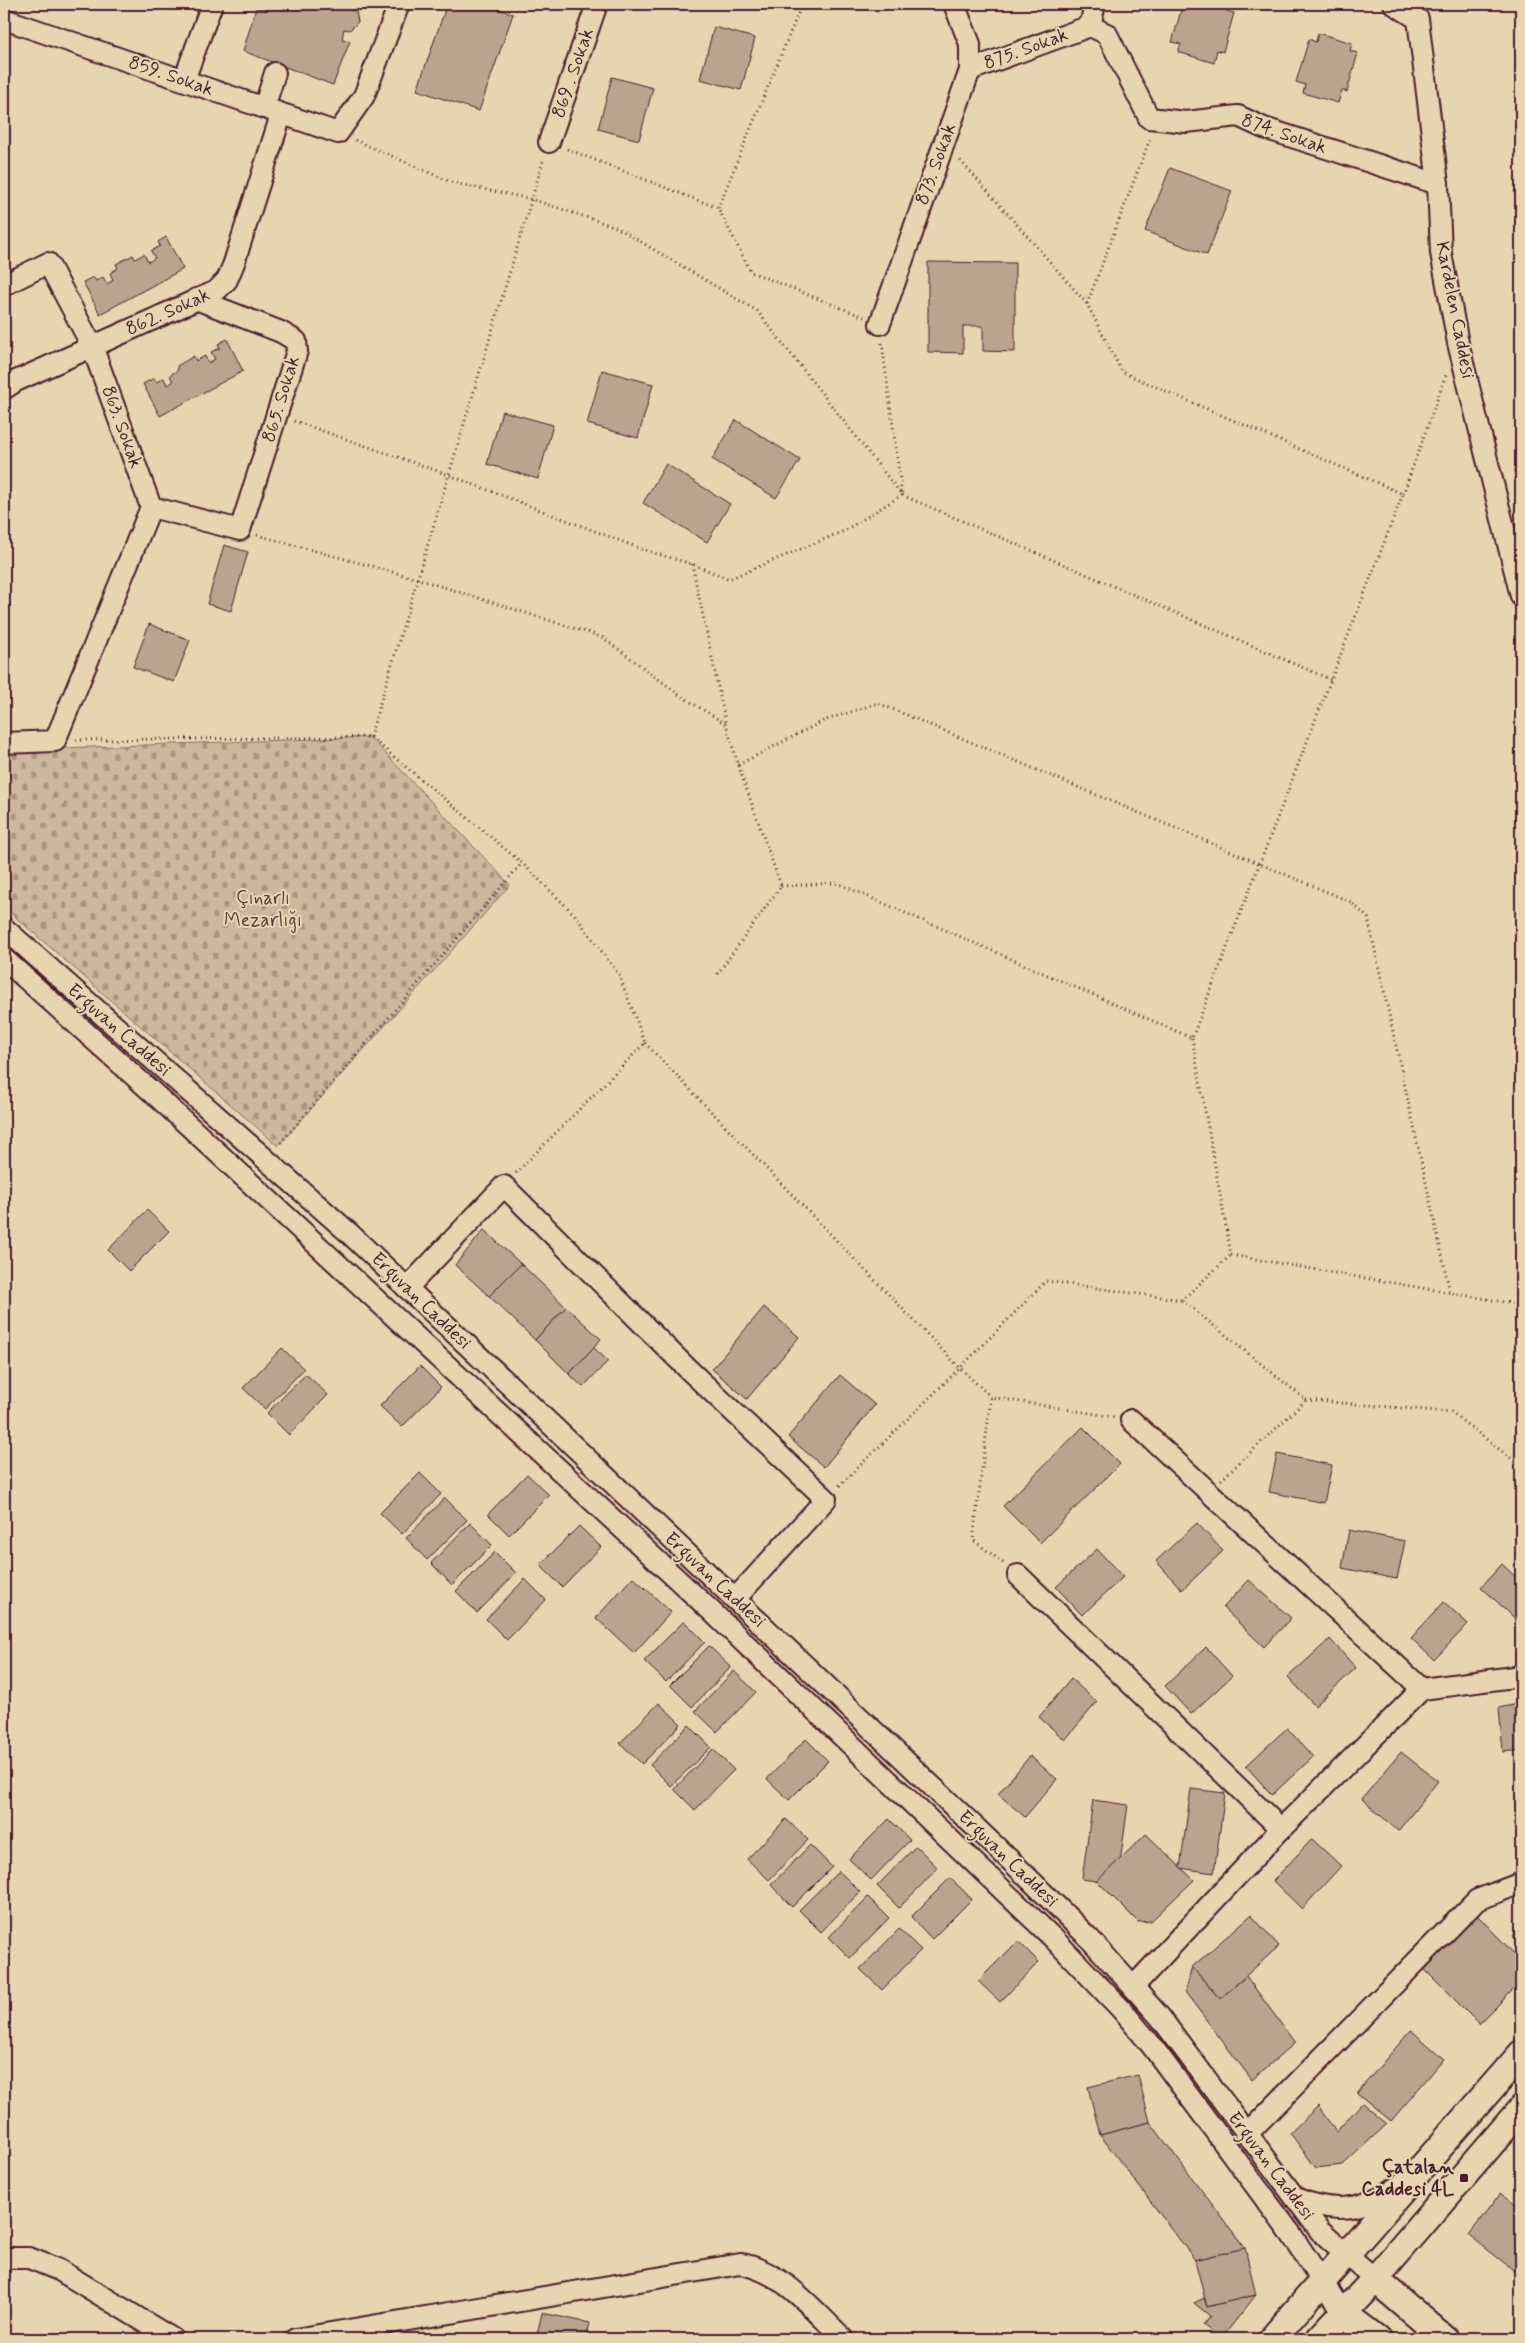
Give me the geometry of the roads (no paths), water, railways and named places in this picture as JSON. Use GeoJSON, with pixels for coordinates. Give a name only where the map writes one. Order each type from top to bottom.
{"type":"FeatureCollection","features":[{"type":"Feature","properties":{"kind":"main road"},"geometry":{"type":"LineString","coordinates":[[1272,2339],[1347,2256],[1521,2054]]}},
{"type":"Feature","properties":{"kind":"main road"},"geometry":{"type":"LineString","coordinates":[[1319,2339],[1375,2278],[1521,2109]]}},
{"type":"Feature","properties":{"kind":"main road"},"geometry":{"type":"LineString","coordinates":[[1375,2278],[1445,2339]]}},
{"type":"Feature","properties":{"kind":"main road"},"geometry":{"type":"LineString","coordinates":[[1343,2313],[1377,2339]]}},
{"type":"Feature","properties":{"kind":"street"},"geometry":{"type":"LineString","coordinates":[[184,80],[212,4]]}},
{"type":"Feature","properties":{"kind":"street","name":"859. Sokak"},"geometry":{"type":"LineString","coordinates":[[4,18],[338,133],[364,96],[400,4]]}},
{"type":"Feature","properties":{"kind":"street","name":"869 . Sokak"},"geometry":{"type":"LineString","coordinates":[[548,142],[597,4]]}},
{"type":"Feature","properties":{"kind":"street","name":"873. Sokak"},"geometry":{"type":"LineString","coordinates":[[880,324],[970,70],[970,44],[954,4]]}},
{"type":"Feature","properties":{"kind":"street","name":"875. Sokak"},"geometry":{"type":"LineString","coordinates":[[970,70],[1090,26],[1096,4]]}},
{"type":"Feature","properties":{"kind":"street","name":"Kardelen Caddesi"},"geometry":{"type":"LineString","coordinates":[[1394,4],[1418,19],[1438,184],[1441,252],[1458,343],[1521,596]]}},
{"type":"Feature","properties":{"kind":"street","name":"874. Sokak"},"geometry":{"type":"LineString","coordinates":[[1090,26],[1107,34],[1149,118],[1186,122],[1238,116],[1264,128],[1438,184]]}},
{"type":"Feature","properties":{"kind":"street","name":"862. Sokak"},"geometry":{"type":"LineString","coordinates":[[4,389],[16,380],[216,291],[227,280],[231,272],[273,111],[275,73]]}},
{"type":"Feature","properties":{"kind":"street","name":"863. Sokak"},"geometry":{"type":"LineString","coordinates":[[4,285],[48,263],[92,346],[151,507]]}},
{"type":"Feature","properties":{"kind":"street","name":"865. Sokak"},"geometry":{"type":"LineString","coordinates":[[151,507],[240,530],[294,363],[296,341],[281,332],[196,299]]}},
{"type":"Feature","properties":{"kind":"street"},"geometry":{"type":"LineString","coordinates":[[4,743],[55,741],[151,507]]}},
{"type":"Feature","properties":{"kind":"street","name":"Erguvan Caddesi"},"geometry":{"type":"LineString","coordinates":[[4,928],[266,1160],[407,1288],[1013,1863],[1090,1939],[1160,2017],[1320,2231],[1375,2278]]}},
{"type":"Feature","properties":{"kind":"street"},"geometry":{"type":"LineString","coordinates":[[5,961],[161,1100],[708,1608],[1054,1939],[1122,2010],[1152,2046],[1291,2234],[1343,2313]]}},
{"type":"Feature","properties":{"kind":"street"},"geometry":{"type":"LineString","coordinates":[[407,1288],[504,1186],[689,1370],[826,1499],[735,1600]]}},
{"type":"Feature","properties":{"kind":"street"},"geometry":{"type":"LineString","coordinates":[[1131,1420],[1422,1689]]}},
{"type":"Feature","properties":{"kind":"street"},"geometry":{"type":"LineString","coordinates":[[1018,1576],[1281,1829]]}},
{"type":"Feature","properties":{"kind":"street"},"geometry":{"type":"LineString","coordinates":[[1133,1987],[1281,1829],[1422,1689],[1521,1676]]}},
{"type":"Feature","properties":{"kind":"street"},"geometry":{"type":"LineString","coordinates":[[1247,2134],[1477,1900],[1521,1883]]}},
{"type":"Feature","properties":{"kind":"street"},"geometry":{"type":"LineString","coordinates":[[1295,2198],[1318,2207],[1350,2208],[1369,2204],[1416,2174]]}},
{"type":"Feature","properties":{"kind":"street"},"geometry":{"type":"LineString","coordinates":[[4,2258],[28,2258],[59,2270],[173,2339]]}},
{"type":"Feature","properties":{"kind":"street"},"geometry":{"type":"LineString","coordinates":[[295,2339],[740,2264],[755,2266],[781,2281],[844,2339]]}},
{"type":"Feature","properties":{"kind":"place","name":"Çatalan Caddesi 4L"},"geometry":{"type":"Point","coordinates":[1464,2178]}},
{"type":"Feature","properties":{"kind":"park label","name":"Çınarlı Mezarlığı"},"geometry":{"type":"Point","coordinates":[263,909]}}]}
